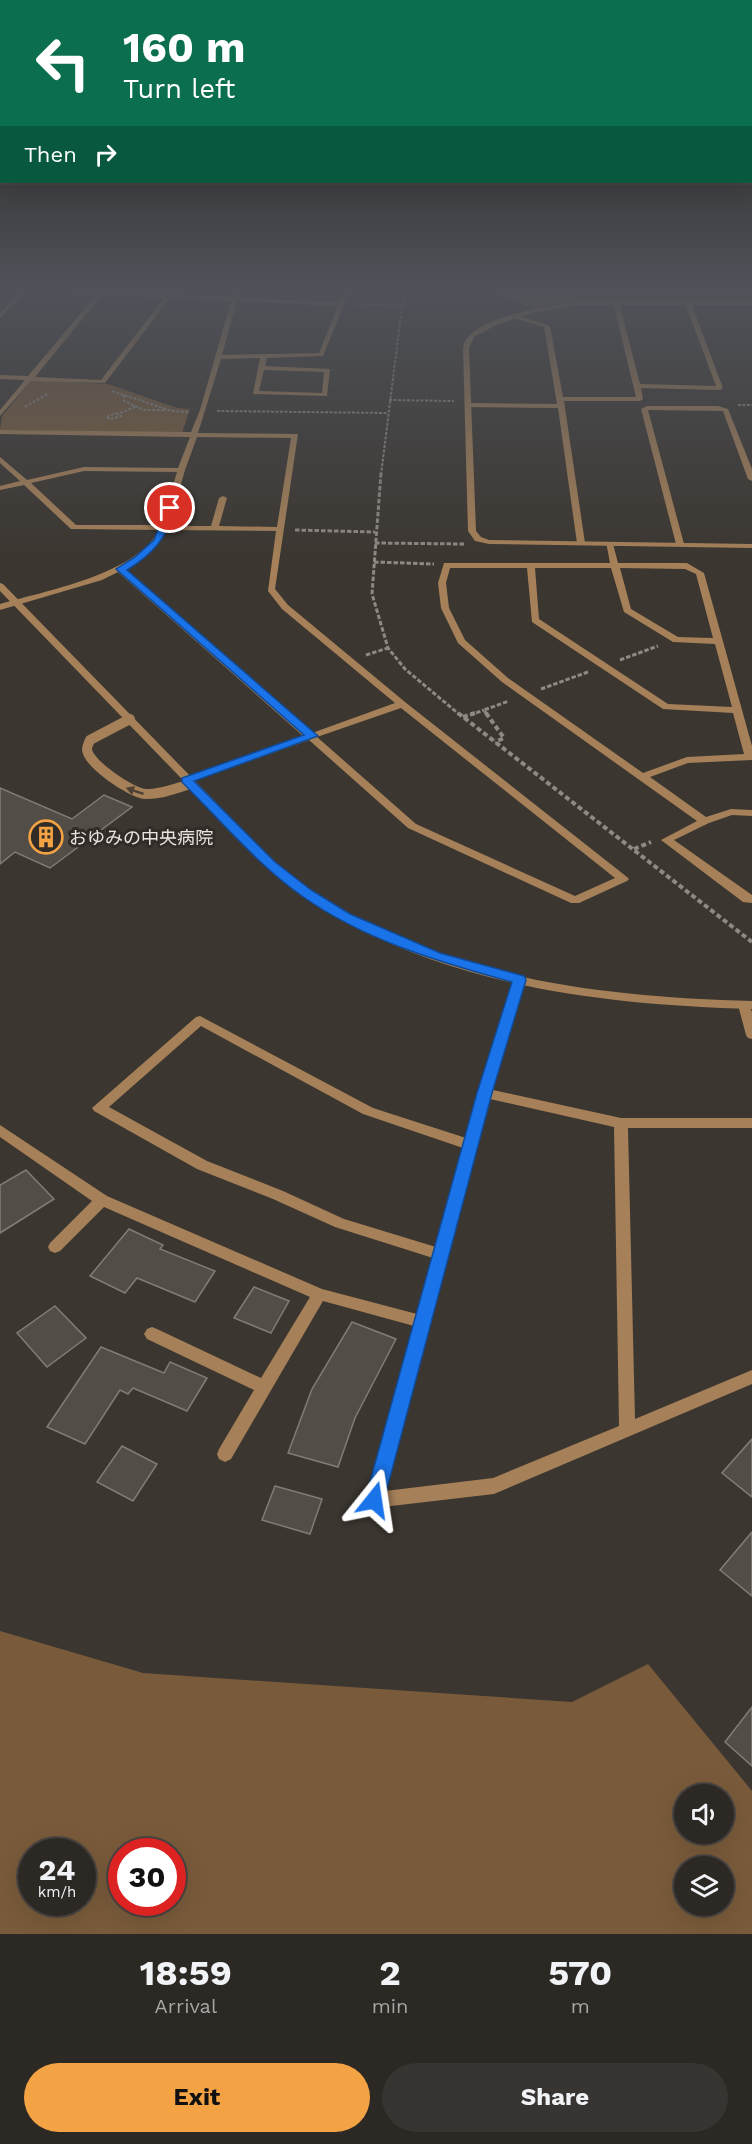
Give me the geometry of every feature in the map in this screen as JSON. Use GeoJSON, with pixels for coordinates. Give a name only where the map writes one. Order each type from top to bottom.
{"type":"FeatureCollection","features":[{"type":"Feature","properties":{"kind":"street"},"geometry":{"type":"LineString","coordinates":[[0,414],[30,378]]}},
{"type":"Feature","properties":{"kind":"street"},"geometry":{"type":"LineString","coordinates":[[35,378],[104,382],[107,378]]}},
{"type":"Feature","properties":{"kind":"street"},"geometry":{"type":"LineString","coordinates":[[0,607],[76,586],[120,569],[149,550],[165,528],[181,470],[213,378]]}},
{"type":"Feature","properties":{"kind":"street"},"geometry":{"type":"LineString","coordinates":[[259,378],[255,393],[325,395],[327,378]]}},
{"type":"Feature","properties":{"kind":"street"},"geometry":{"type":"LineString","coordinates":[[468,378],[472,531],[478,538],[489,542],[752,546]]}},
{"type":"Feature","properties":{"kind":"street"},"geometry":{"type":"LineString","coordinates":[[557,378],[581,543]]}},
{"type":"Feature","properties":{"kind":"street"},"geometry":{"type":"LineString","coordinates":[[469,405],[640,399],[636,378]]}},
{"type":"Feature","properties":{"kind":"street"},"geometry":{"type":"LineString","coordinates":[[638,386],[720,388],[716,378]]}},
{"type":"Feature","properties":{"kind":"street"},"geometry":{"type":"LineString","coordinates":[[680,544],[644,409],[649,407],[726,410],[752,479]]}},
{"type":"Feature","properties":{"kind":"street"},"geometry":{"type":"LineString","coordinates":[[0,432],[295,436],[271,590],[285,607],[402,704],[623,879],[575,900],[412,826],[120,569]]}},
{"type":"Feature","properties":{"kind":"street"},"geometry":{"type":"LineString","coordinates":[[0,459],[74,527],[279,529]]}},
{"type":"Feature","properties":{"kind":"street"},"geometry":{"type":"LineString","coordinates":[[0,488],[84,469],[181,470]]}},
{"type":"Feature","properties":{"kind":"street"},"geometry":{"type":"LineString","coordinates":[[214,528],[223,498]]}},
{"type":"Feature","properties":{"kind":"street"},"geometry":{"type":"LineString","coordinates":[[609,544],[627,610],[676,640],[719,641]]}},
{"type":"Feature","properties":{"kind":"street"},"geometry":{"type":"LineString","coordinates":[[644,776],[687,760],[750,757],[735,710],[700,573],[687,566],[447,565],[442,583],[445,608],[461,641],[505,680],[705,821]]}},
{"type":"Feature","properties":{"kind":"street"},"geometry":{"type":"LineString","coordinates":[[531,566],[536,620],[666,707],[735,710]]}},
{"type":"Feature","properties":{"kind":"street"},"geometry":{"type":"LineString","coordinates":[[0,586],[271,865],[306,893],[345,916],[435,956],[519,980],[642,1000],[748,1005],[752,1035]]}},
{"type":"Feature","properties":{"kind":"street"},"geometry":{"type":"LineString","coordinates":[[189,782],[402,704]]}},
{"type":"Feature","properties":{"kind":"street"},"geometry":{"type":"LineString","coordinates":[[752,813],[731,812],[705,821],[666,840],[747,899],[752,899]]}},
{"type":"Feature","properties":{"kind":"street"},"geometry":{"type":"LineString","coordinates":[[519,980],[470,1145],[374,1500],[494,1486],[752,1377]]}},
{"type":"Feature","properties":{"kind":"street"},"geometry":{"type":"LineString","coordinates":[[441,1255],[340,1223],[202,1165],[99,1108],[201,1020],[368,1111],[470,1145]]}},
{"type":"Feature","properties":{"kind":"street"},"geometry":{"type":"LineString","coordinates":[[485,1093],[621,1123],[752,1123]]}},
{"type":"Feature","properties":{"kind":"street"},"geometry":{"type":"LineString","coordinates":[[621,1123],[627,1430]]}},
{"type":"Feature","properties":{"kind":"street"},"geometry":{"type":"LineString","coordinates":[[0,1130],[102,1200],[319,1294],[422,1322]]}},
{"type":"Feature","properties":{"kind":"street"},"geometry":{"type":"LineString","coordinates":[[55,1247],[102,1200]]}},
{"type":"Feature","properties":{"kind":"street"},"geometry":{"type":"LineString","coordinates":[[225,1454],[319,1294]]}},
{"type":"Feature","properties":{"kind":"street"},"geometry":{"type":"LineString","coordinates":[[152,1334],[264,1387]]}},
{"type":"Feature","properties":{"kind":"lane"},"geometry":{"type":"LineString","coordinates":[[130,719],[90,740],[87,749],[90,757],[133,792],[152,795],[189,782]]}},
{"type":"Feature","properties":{"kind":"path"},"geometry":{"type":"LineString","coordinates":[[109,390],[167,410]]}},
{"type":"Feature","properties":{"kind":"path"},"geometry":{"type":"LineString","coordinates":[[124,395],[123,401],[135,407],[155,411],[387,413]]}},
{"type":"Feature","properties":{"kind":"path"},"geometry":{"type":"LineString","coordinates":[[120,413],[135,407]]}},
{"type":"Feature","properties":{"kind":"path"},"geometry":{"type":"LineString","coordinates":[[279,529],[375,532]]}},
{"type":"Feature","properties":{"kind":"path"},"geometry":{"type":"LineString","coordinates":[[375,543],[462,545],[478,538]]}},
{"type":"Feature","properties":{"kind":"path"},"geometry":{"type":"LineString","coordinates":[[374,562],[447,565]]}},
{"type":"Feature","properties":{"kind":"path"},"geometry":{"type":"LineString","coordinates":[[463,717],[676,640]]}},
{"type":"Feature","properties":{"kind":"path"},"geometry":{"type":"LineString","coordinates":[[484,710],[504,738],[495,742]]}},
{"type":"Feature","properties":{"kind":"shaded area"},"geometry":{"type":"Polygon","coordinates":[[[32,380],[108,384],[177,408],[190,409],[182,433],[0,430],[2,416],[32,380]]]}},
{"type":"Feature","properties":{"kind":"shaded area"},"geometry":{"type":"Polygon","coordinates":[[[0,1631],[143,1673],[572,1702],[648,1664],[752,1791],[752,1934],[0,1934],[0,1631]]]}},
{"type":"Feature","properties":{"kind":"building","name":"おゆみの中央病院"},"geometry":{"type":"Polygon","coordinates":[[[0,788],[72,819],[104,795],[132,807],[50,868],[15,852],[0,864],[0,788]]]}},
{"type":"Feature","properties":{"kind":"building"},"geometry":{"type":"Polygon","coordinates":[[[26,1170],[54,1199],[0,1233],[0,1185],[26,1170]]]}},
{"type":"Feature","properties":{"kind":"building"},"geometry":{"type":"Polygon","coordinates":[[[129,1229],[163,1245],[160,1249],[215,1271],[195,1302],[137,1278],[125,1293],[90,1276],[129,1229]]]}},
{"type":"Feature","properties":{"kind":"building"},"geometry":{"type":"Polygon","coordinates":[[[254,1287],[289,1301],[271,1333],[234,1318],[254,1287]]]}},
{"type":"Feature","properties":{"kind":"building"},"geometry":{"type":"Polygon","coordinates":[[[55,1306],[86,1338],[47,1367],[17,1333],[55,1306]]]}},
{"type":"Feature","properties":{"kind":"building"},"geometry":{"type":"Polygon","coordinates":[[[352,1322],[396,1339],[355,1418],[338,1467],[288,1453],[312,1389],[352,1322]]]}},
{"type":"Feature","properties":{"kind":"building"},"geometry":{"type":"Polygon","coordinates":[[[101,1347],[164,1373],[170,1362],[207,1378],[187,1411],[133,1388],[128,1394],[120,1390],[85,1444],[47,1427],[101,1347]]]}},
{"type":"Feature","properties":{"kind":"building"},"geometry":{"type":"Polygon","coordinates":[[[752,1439],[752,1497],[722,1473],[752,1439]]]}},
{"type":"Feature","properties":{"kind":"building"},"geometry":{"type":"Polygon","coordinates":[[[122,1446],[157,1464],[133,1501],[97,1482],[122,1446]]]}},
{"type":"Feature","properties":{"kind":"building"},"geometry":{"type":"Polygon","coordinates":[[[275,1486],[322,1499],[310,1534],[262,1520],[275,1486]]]}},
{"type":"Feature","properties":{"kind":"building"},"geometry":{"type":"Polygon","coordinates":[[[752,1532],[752,1596],[720,1570],[752,1532]]]}},
{"type":"Feature","properties":{"kind":"building"},"geometry":{"type":"Polygon","coordinates":[[[752,1707],[752,1766],[725,1742],[752,1707]]]}},
{"type":"Feature","properties":{"kind":"place","name":"おゆみの中央病院"},"geometry":{"type":"Point","coordinates":[46,837]}},
{"type":"Feature","properties":{"kind":"route"},"geometry":{"type":"LineString","coordinates":[[170,508],[165,528],[158,541],[138,559],[120,569],[312,736],[187,780],[271,865],[306,893],[345,916],[435,956],[519,980],[485,1093],[374,1500]]}}]}
